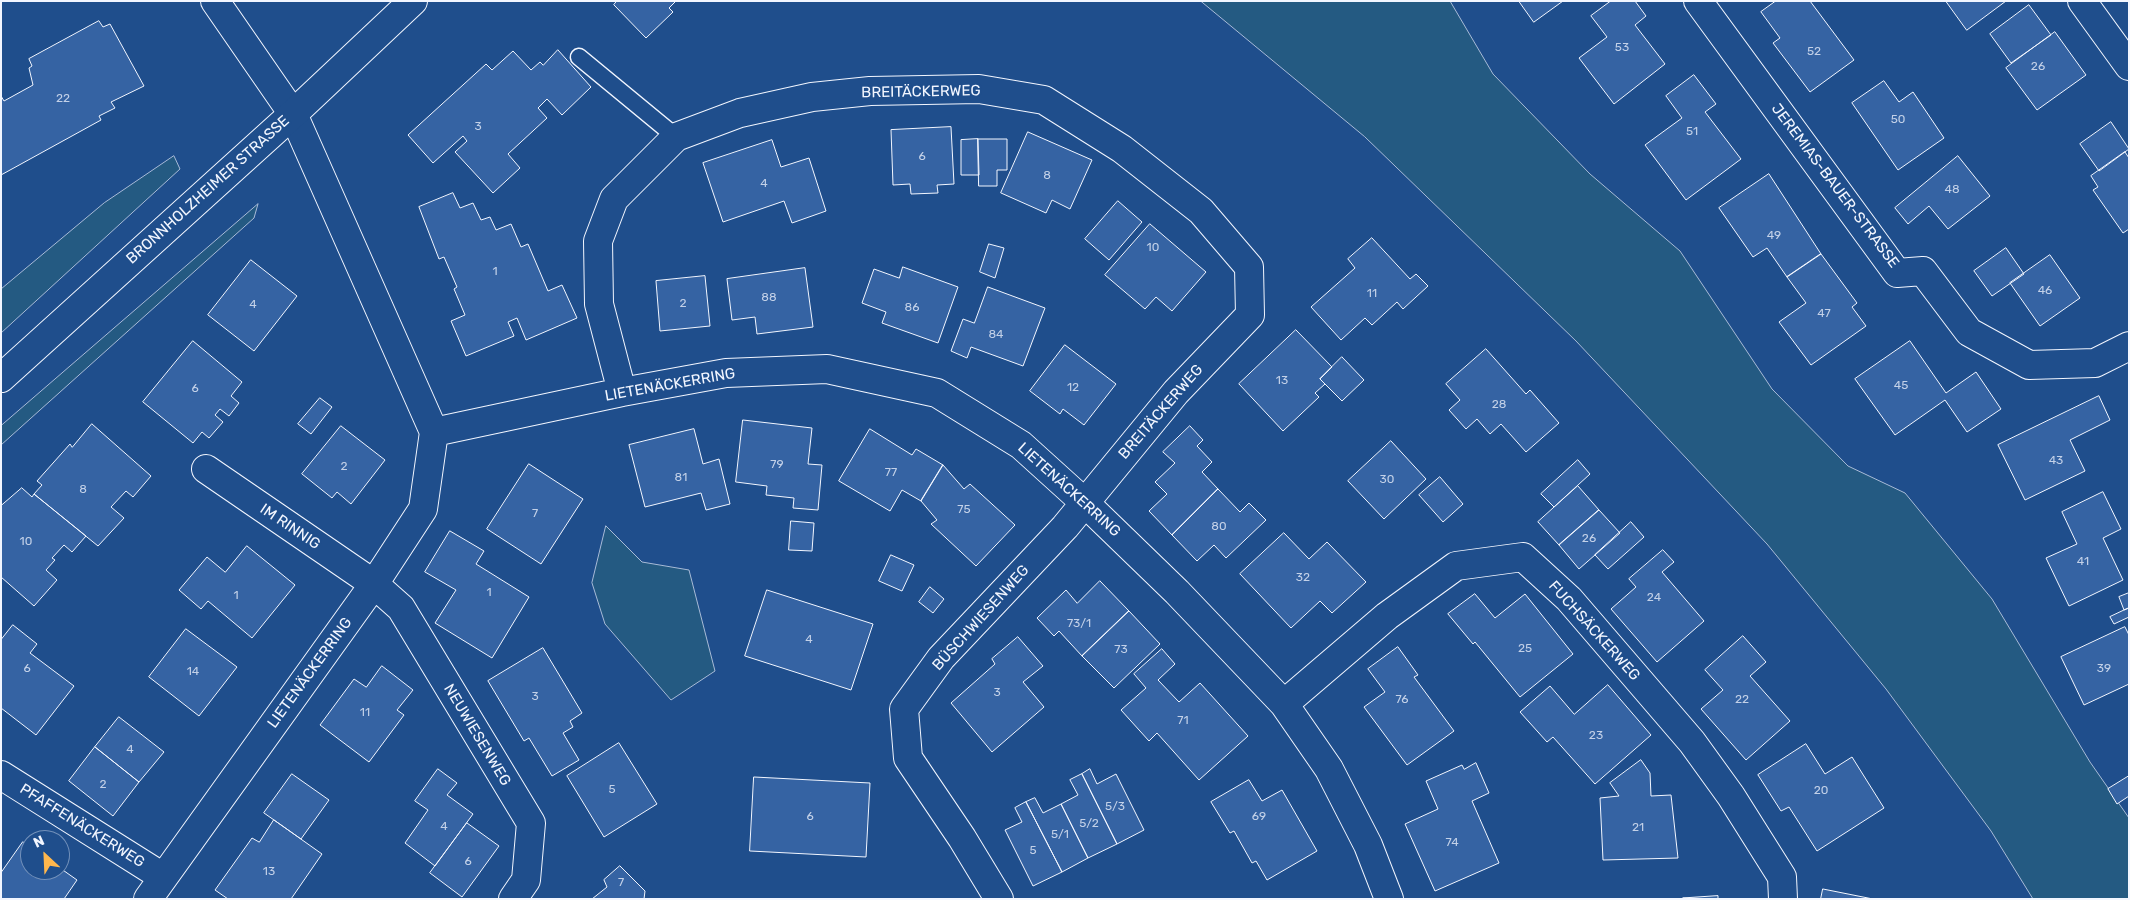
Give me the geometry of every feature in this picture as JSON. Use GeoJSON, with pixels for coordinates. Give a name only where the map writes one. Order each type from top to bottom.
{"type":"FeatureCollection","features":[{"type":"Feature","properties":{"kind":"street"},"geometry":{"type":"LineString","coordinates":[[216,1],[293,114],[434,432]]}},
{"type":"Feature","properties":{"kind":"street","name":"BRONNHOLZHEIMER STRASSE"},"geometry":{"type":"LineString","coordinates":[[1,378],[293,114],[413,1]]}},
{"type":"Feature","properties":{"kind":"street","name":"JEREMIAS-BAUER-STRASSE"},"geometry":{"type":"LineString","coordinates":[[1698,1],[1897,273],[1923,272],[1969,332],[2029,365],[2095,363],[2129,346]]}},
{"type":"Feature","properties":{"kind":"street"},"geometry":{"type":"LineString","coordinates":[[2082,1],[2129,66]]}},
{"type":"Feature","properties":{"kind":"street","name":"BREITÄCKERWEG"},"geometry":{"type":"LineString","coordinates":[[622,392],[599,304],[598,241],[614,199],[676,137],[740,112],[812,97],[870,91],[979,88],[1044,100],[1122,149],[1201,211],[1249,267],[1250,315],[1176,392],[1084,502]]}},
{"type":"Feature","properties":{"kind":"street","name":"LIETENÄCKERRING"},"geometry":{"type":"LineString","coordinates":[[156,888],[374,584],[423,509],[434,432],[622,392],[726,373],[827,369],[937,393],[1021,445],[1084,502],[1177,592],[1284,704],[1329,769],[1368,845],[1389,899]]}},
{"type":"Feature","properties":{"kind":"street","name":"IM RINNIG"},"geometry":{"type":"LineString","coordinates":[[206,469],[374,584]]}},
{"type":"Feature","properties":{"kind":"street","name":"BÜSCHWIESENWEG"},"geometry":{"type":"LineString","coordinates":[[999,899],[962,838],[908,758],[904,709],[941,658],[1065,527],[1084,502]]}},
{"type":"Feature","properties":{"kind":"street","name":"FUCHSÄCKERWEG"},"geometry":{"type":"LineString","coordinates":[[1284,704],[1387,616],[1456,566],[1523,557],[1569,599],[1692,742],[1731,796],[1782,877],[1783,899]]}},
{"type":"Feature","properties":{"kind":"street","name":"NEUWIESENWEG"},"geometry":{"type":"LineString","coordinates":[[374,584],[400,608],[531,823],[526,880],[513,899]]}},
{"type":"Feature","properties":{"kind":"street","name":"PFAFFENÄCKERWEG"},"geometry":{"type":"LineString","coordinates":[[1,775],[156,888]]}},
{"type":"Feature","properties":{"kind":"lane"},"geometry":{"type":"LineString","coordinates":[[579,57],[676,137]]}},
{"type":"Feature","properties":{"kind":"shaded area"},"geometry":{"type":"Polygon","coordinates":[[[1201,1],[1450,1],[1493,74],[1590,174],[1680,251],[1772,389],[1848,466],[1905,493],[1992,599],[2090,762],[2129,818],[2129,899],[2033,899],[1991,831],[1886,689],[1767,544],[1576,341],[1365,137],[1201,1]]]}},
{"type":"Feature","properties":{"kind":"shaded area"},"geometry":{"type":"Polygon","coordinates":[[[174,156],[180,169],[1,333],[1,289],[104,203],[174,156]]]}},
{"type":"Feature","properties":{"kind":"shaded area"},"geometry":{"type":"Polygon","coordinates":[[[258,204],[254,218],[1,445],[1,426],[258,204]]]}},
{"type":"Feature","properties":{"kind":"shaded area"},"geometry":{"type":"Polygon","coordinates":[[[606,526],[642,562],[689,570],[715,671],[671,700],[605,624],[592,583],[606,526]]]}},
{"type":"Feature","properties":{"kind":"building"},"geometry":{"type":"Polygon","coordinates":[[[617,1],[676,1],[669,8],[673,12],[646,38],[614,5],[617,1]]]}},
{"type":"Feature","properties":{"kind":"building"},"geometry":{"type":"Polygon","coordinates":[[[1519,1],[1563,1],[1534,22],[1519,1]]]}},
{"type":"Feature","properties":{"kind":"building"},"geometry":{"type":"Polygon","coordinates":[[[1611,1],[1635,1],[1646,16],[1635,25],[1665,64],[1614,104],[1579,58],[1607,37],[1591,16],[1611,1]]]}},
{"type":"Feature","properties":{"kind":"building"},"geometry":{"type":"Polygon","coordinates":[[[1776,1],[1810,1],[1854,60],[1810,92],[1773,43],[1780,38],[1761,12],[1776,1]]]}},
{"type":"Feature","properties":{"kind":"building"},"geometry":{"type":"Polygon","coordinates":[[[1946,1],[2006,1],[1967,30],[1946,1]]]}},
{"type":"Feature","properties":{"kind":"building"},"geometry":{"type":"Polygon","coordinates":[[[2029,5],[2051,35],[2011,63],[1990,34],[2029,5]]]}},
{"type":"Feature","properties":{"kind":"building"},"geometry":{"type":"Polygon","coordinates":[[[99,21],[103,27],[110,24],[144,86],[111,102],[115,108],[99,116],[101,120],[1,175],[1,96],[4,101],[33,85],[29,68],[32,66],[29,59],[99,21]]]}},
{"type":"Feature","properties":{"kind":"building"},"geometry":{"type":"Polygon","coordinates":[[[2055,32],[2086,75],[2037,110],[2006,68],[2055,32]]]}},
{"type":"Feature","properties":{"kind":"building"},"geometry":{"type":"Polygon","coordinates":[[[558,50],[591,87],[562,115],[547,99],[538,108],[547,118],[508,154],[520,168],[493,193],[455,152],[467,141],[463,136],[433,163],[408,135],[486,64],[492,70],[513,51],[531,70],[540,62],[543,65],[558,50]]]}},
{"type":"Feature","properties":{"kind":"building"},"geometry":{"type":"Polygon","coordinates":[[[1694,75],[1716,104],[1705,112],[1741,159],[1686,200],[1645,145],[1682,118],[1666,96],[1694,75]]]}},
{"type":"Feature","properties":{"kind":"building"},"geometry":{"type":"Polygon","coordinates":[[[1884,81],[1899,102],[1913,92],[1944,138],[1898,170],[1852,103],[1884,81]]]}},
{"type":"Feature","properties":{"kind":"building"},"geometry":{"type":"Polygon","coordinates":[[[2111,122],[2129,149],[2099,171],[2080,144],[2111,122]]]}},
{"type":"Feature","properties":{"kind":"building"},"geometry":{"type":"Polygon","coordinates":[[[951,127],[954,184],[937,185],[938,193],[911,194],[910,184],[893,185],[891,130],[951,127]]]}},
{"type":"Feature","properties":{"kind":"building"},"geometry":{"type":"Polygon","coordinates":[[[1028,132],[1092,160],[1070,209],[1052,200],[1046,213],[1001,193],[1028,132]]]}},
{"type":"Feature","properties":{"kind":"building"},"geometry":{"type":"Polygon","coordinates":[[[978,139],[979,175],[961,175],[961,140],[978,139]]]}},
{"type":"Feature","properties":{"kind":"building"},"geometry":{"type":"Polygon","coordinates":[[[978,139],[1007,139],[1007,170],[997,170],[997,186],[979,186],[978,139]]]}},
{"type":"Feature","properties":{"kind":"building"},"geometry":{"type":"Polygon","coordinates":[[[772,140],[781,167],[809,158],[826,211],[792,223],[784,201],[723,222],[703,163],[772,140]]]}},
{"type":"Feature","properties":{"kind":"building"},"geometry":{"type":"Polygon","coordinates":[[[2125,152],[2129,158],[2129,229],[2123,233],[2093,190],[2098,187],[2091,176],[2125,152]]]}},
{"type":"Feature","properties":{"kind":"building"},"geometry":{"type":"Polygon","coordinates":[[[1958,156],[1990,196],[1948,229],[1929,206],[1908,224],[1895,208],[1958,156]]]}},
{"type":"Feature","properties":{"kind":"building"},"geometry":{"type":"Polygon","coordinates":[[[1769,174],[1821,254],[1787,277],[1767,248],[1753,257],[1719,208],[1769,174]]]}},
{"type":"Feature","properties":{"kind":"building"},"geometry":{"type":"Polygon","coordinates":[[[453,193],[460,208],[473,203],[481,220],[490,217],[496,230],[511,224],[521,247],[528,244],[548,291],[562,285],[577,318],[526,340],[517,318],[508,322],[514,336],[466,356],[451,321],[465,315],[454,289],[457,287],[444,257],[439,259],[419,207],[453,193]]]}},
{"type":"Feature","properties":{"kind":"building"},"geometry":{"type":"Polygon","coordinates":[[[1118,201],[1142,222],[1109,260],[1085,239],[1118,201]]]}},
{"type":"Feature","properties":{"kind":"building"},"geometry":{"type":"Polygon","coordinates":[[[1150,224],[1206,272],[1172,311],[1156,297],[1145,309],[1105,275],[1150,224]]]}},
{"type":"Feature","properties":{"kind":"building"},"geometry":{"type":"Polygon","coordinates":[[[1372,238],[1410,279],[1416,274],[1428,286],[1403,309],[1397,302],[1372,325],[1365,318],[1341,340],[1311,307],[1355,268],[1348,259],[1372,238]]]}},
{"type":"Feature","properties":{"kind":"building"},"geometry":{"type":"Polygon","coordinates":[[[989,244],[1004,248],[995,278],[980,272],[989,244]]]}},
{"type":"Feature","properties":{"kind":"building"},"geometry":{"type":"Polygon","coordinates":[[[2006,248],[2024,274],[1992,296],[1974,271],[2006,248]]]}},
{"type":"Feature","properties":{"kind":"building"},"geometry":{"type":"Polygon","coordinates":[[[1821,254],[1857,303],[1852,307],[1866,326],[1811,365],[1779,322],[1806,303],[1787,277],[1821,254]]]}},
{"type":"Feature","properties":{"kind":"building"},"geometry":{"type":"Polygon","coordinates":[[[2050,255],[2080,298],[2040,326],[2010,283],[2050,255]]]}},
{"type":"Feature","properties":{"kind":"building"},"geometry":{"type":"Polygon","coordinates":[[[251,260],[297,296],[254,351],[208,315],[251,260]]]}},
{"type":"Feature","properties":{"kind":"building"},"geometry":{"type":"Polygon","coordinates":[[[903,267],[958,287],[938,343],[882,323],[886,312],[862,303],[874,269],[899,278],[903,267]]]}},
{"type":"Feature","properties":{"kind":"building"},"geometry":{"type":"Polygon","coordinates":[[[805,268],[813,327],[757,334],[755,317],[732,320],[727,279],[805,268]]]}},
{"type":"Feature","properties":{"kind":"building"},"geometry":{"type":"Polygon","coordinates":[[[705,276],[710,326],[660,331],[656,281],[705,276]]]}},
{"type":"Feature","properties":{"kind":"building"},"geometry":{"type":"Polygon","coordinates":[[[988,287],[1045,308],[1023,366],[971,347],[967,358],[951,351],[963,319],[974,323],[988,287]]]}},
{"type":"Feature","properties":{"kind":"building"},"geometry":{"type":"Polygon","coordinates":[[[1296,330],[1332,367],[1320,379],[1325,384],[1315,393],[1319,397],[1283,431],[1239,384],[1296,330]]]}},
{"type":"Feature","properties":{"kind":"building"},"geometry":{"type":"Polygon","coordinates":[[[193,341],[242,382],[231,396],[239,403],[229,416],[220,409],[215,415],[223,422],[209,438],[202,432],[193,443],[143,402],[193,341]]]}},
{"type":"Feature","properties":{"kind":"building"},"geometry":{"type":"Polygon","coordinates":[[[1910,341],[1946,393],[1976,372],[2001,409],[1967,432],[1945,400],[1895,435],[1855,379],[1910,341]]]}},
{"type":"Feature","properties":{"kind":"building"},"geometry":{"type":"Polygon","coordinates":[[[1065,345],[1116,384],[1084,425],[1063,409],[1060,414],[1030,391],[1065,345]]]}},
{"type":"Feature","properties":{"kind":"building"},"geometry":{"type":"Polygon","coordinates":[[[1486,349],[1526,394],[1530,390],[1559,423],[1526,452],[1501,424],[1490,434],[1477,419],[1466,429],[1449,410],[1460,400],[1446,384],[1486,349]]]}},
{"type":"Feature","properties":{"kind":"building"},"geometry":{"type":"Polygon","coordinates":[[[1342,357],[1364,380],[1342,401],[1320,379],[1342,357]]]}},
{"type":"Feature","properties":{"kind":"building"},"geometry":{"type":"Polygon","coordinates":[[[2099,396],[2110,420],[2070,440],[2085,471],[2025,500],[1998,445],[2099,396]]]}},
{"type":"Feature","properties":{"kind":"building"},"geometry":{"type":"Polygon","coordinates":[[[320,398],[332,407],[311,434],[298,424],[320,398]]]}},
{"type":"Feature","properties":{"kind":"building"},"geometry":{"type":"Polygon","coordinates":[[[743,420],[812,428],[808,464],[822,465],[818,510],[793,508],[794,498],[766,495],[767,486],[736,482],[743,420]]]}},
{"type":"Feature","properties":{"kind":"building"},"geometry":{"type":"Polygon","coordinates":[[[92,424],[151,476],[133,497],[126,491],[111,507],[124,518],[98,546],[34,494],[42,485],[37,481],[70,444],[72,447],[92,424]]]}},
{"type":"Feature","properties":{"kind":"building"},"geometry":{"type":"Polygon","coordinates":[[[341,426],[385,460],[351,504],[337,492],[332,498],[302,474],[341,426]]]}},
{"type":"Feature","properties":{"kind":"building"},"geometry":{"type":"Polygon","coordinates":[[[1190,426],[1203,440],[1197,446],[1212,462],[1202,472],[1218,489],[1172,535],[1149,511],[1167,494],[1155,482],[1175,463],[1163,452],[1190,426]]]}},
{"type":"Feature","properties":{"kind":"building"},"geometry":{"type":"Polygon","coordinates":[[[694,429],[703,464],[719,459],[730,504],[706,510],[701,493],[645,507],[629,445],[694,429]]]}},
{"type":"Feature","properties":{"kind":"building"},"geometry":{"type":"Polygon","coordinates":[[[870,429],[912,455],[916,449],[943,465],[921,501],[902,490],[890,511],[839,481],[870,429]]]}},
{"type":"Feature","properties":{"kind":"building"},"geometry":{"type":"Polygon","coordinates":[[[1391,441],[1426,479],[1384,519],[1348,481],[1391,441]]]}},
{"type":"Feature","properties":{"kind":"building"},"geometry":{"type":"Polygon","coordinates":[[[1578,460],[1590,474],[1554,507],[1541,494],[1578,460]]]}},
{"type":"Feature","properties":{"kind":"building"},"geometry":{"type":"Polygon","coordinates":[[[529,464],[583,499],[541,564],[487,529],[529,464]]]}},
{"type":"Feature","properties":{"kind":"building"},"geometry":{"type":"Polygon","coordinates":[[[943,465],[964,489],[970,484],[1015,525],[976,566],[931,524],[937,520],[921,501],[943,465]]]}},
{"type":"Feature","properties":{"kind":"building"},"geometry":{"type":"Polygon","coordinates":[[[1440,477],[1463,504],[1443,522],[1419,495],[1440,477]]]}},
{"type":"Feature","properties":{"kind":"building"},"geometry":{"type":"Polygon","coordinates":[[[1578,486],[1599,510],[1559,545],[1538,522],[1578,486]]]}},
{"type":"Feature","properties":{"kind":"building"},"geometry":{"type":"Polygon","coordinates":[[[22,488],[32,497],[34,494],[86,536],[72,552],[64,545],[52,558],[55,560],[46,570],[57,580],[34,606],[1,577],[1,506],[22,488]]]}},
{"type":"Feature","properties":{"kind":"building"},"geometry":{"type":"Polygon","coordinates":[[[1218,489],[1240,512],[1249,503],[1266,520],[1226,558],[1214,545],[1197,561],[1172,535],[1218,489]]]}},
{"type":"Feature","properties":{"kind":"building"},"geometry":{"type":"Polygon","coordinates":[[[2103,492],[2121,529],[2103,538],[2123,580],[2069,606],[2046,558],[2077,544],[2062,512],[2103,492]]]}},
{"type":"Feature","properties":{"kind":"building"},"geometry":{"type":"Polygon","coordinates":[[[1599,510],[1620,533],[1579,569],[1559,545],[1599,510]]]}},
{"type":"Feature","properties":{"kind":"building"},"geometry":{"type":"Polygon","coordinates":[[[791,521],[814,523],[812,551],[789,550],[791,521]]]}},
{"type":"Feature","properties":{"kind":"building"},"geometry":{"type":"Polygon","coordinates":[[[1631,522],[1644,537],[1608,569],[1595,555],[1631,522]]]}},
{"type":"Feature","properties":{"kind":"building"},"geometry":{"type":"Polygon","coordinates":[[[450,531],[484,551],[476,564],[529,597],[492,658],[435,623],[456,590],[425,572],[450,531]]]}},
{"type":"Feature","properties":{"kind":"building"},"geometry":{"type":"Polygon","coordinates":[[[1284,533],[1309,559],[1327,542],[1366,582],[1332,613],[1320,601],[1291,628],[1240,574],[1284,533]]]}},
{"type":"Feature","properties":{"kind":"building"},"geometry":{"type":"Polygon","coordinates":[[[247,546],[295,585],[252,638],[208,601],[201,609],[179,590],[207,557],[225,572],[247,546]]]}},
{"type":"Feature","properties":{"kind":"building"},"geometry":{"type":"Polygon","coordinates":[[[1663,550],[1674,562],[1662,572],[1704,621],[1657,662],[1611,609],[1636,587],[1629,579],[1663,550]]]}},
{"type":"Feature","properties":{"kind":"building"},"geometry":{"type":"Polygon","coordinates":[[[891,555],[914,565],[902,591],[879,581],[891,555]]]}},
{"type":"Feature","properties":{"kind":"building"},"geometry":{"type":"Polygon","coordinates":[[[1100,581],[1129,611],[1082,656],[1059,631],[1054,636],[1037,618],[1066,590],[1077,603],[1100,581]]]}},
{"type":"Feature","properties":{"kind":"building"},"geometry":{"type":"Polygon","coordinates":[[[930,587],[944,599],[933,613],[919,602],[930,587]]]}},
{"type":"Feature","properties":{"kind":"building"},"geometry":{"type":"Polygon","coordinates":[[[767,590],[873,624],[851,690],[745,656],[767,590]]]}},
{"type":"Feature","properties":{"kind":"building"},"geometry":{"type":"Polygon","coordinates":[[[2129,593],[2129,608],[2124,610],[2119,597],[2129,593]]]}},
{"type":"Feature","properties":{"kind":"building"},"geometry":{"type":"Polygon","coordinates":[[[1475,594],[1495,618],[1525,594],[1573,654],[1520,697],[1475,642],[1473,644],[1448,614],[1475,594]]]}},
{"type":"Feature","properties":{"kind":"building"},"geometry":{"type":"Polygon","coordinates":[[[2129,608],[2129,617],[2114,624],[2110,617],[2129,608]]]}},
{"type":"Feature","properties":{"kind":"building"},"geometry":{"type":"Polygon","coordinates":[[[1129,611],[1160,644],[1114,688],[1082,656],[1129,611]]]}},
{"type":"Feature","properties":{"kind":"building"},"geometry":{"type":"Polygon","coordinates":[[[13,625],[37,644],[30,653],[74,686],[36,735],[1,708],[1,640],[13,625]]]}},
{"type":"Feature","properties":{"kind":"building"},"geometry":{"type":"Polygon","coordinates":[[[2125,627],[2129,635],[2129,684],[2084,705],[2061,657],[2125,627]]]}},
{"type":"Feature","properties":{"kind":"building"},"geometry":{"type":"Polygon","coordinates":[[[186,629],[237,667],[199,716],[149,677],[186,629]]]}},
{"type":"Feature","properties":{"kind":"building"},"geometry":{"type":"Polygon","coordinates":[[[1743,636],[1766,662],[1750,676],[1790,721],[1746,760],[1701,709],[1723,690],[1705,670],[1743,636]]]}},
{"type":"Feature","properties":{"kind":"building"},"geometry":{"type":"Polygon","coordinates":[[[1018,637],[1043,666],[1023,682],[1044,707],[992,752],[951,703],[995,664],[992,659],[1018,637]]]}},
{"type":"Feature","properties":{"kind":"building"},"geometry":{"type":"Polygon","coordinates":[[[1398,647],[1418,675],[1414,677],[1454,731],[1407,765],[1364,707],[1385,692],[1368,669],[1398,647]]]}},
{"type":"Feature","properties":{"kind":"building"},"geometry":{"type":"Polygon","coordinates":[[[543,648],[582,713],[570,721],[573,727],[563,733],[579,760],[552,776],[529,738],[524,741],[488,681],[543,648]]]}},
{"type":"Feature","properties":{"kind":"building"},"geometry":{"type":"Polygon","coordinates":[[[1162,649],[1175,664],[1158,680],[1179,702],[1200,683],[1248,736],[1199,780],[1157,733],[1149,741],[1121,710],[1146,688],[1134,674],[1162,649]]]}},
{"type":"Feature","properties":{"kind":"building"},"geometry":{"type":"Polygon","coordinates":[[[382,666],[413,690],[397,710],[404,715],[369,762],[320,725],[354,679],[366,687],[382,666]]]}},
{"type":"Feature","properties":{"kind":"building"},"geometry":{"type":"Polygon","coordinates":[[[1608,685],[1651,735],[1595,784],[1553,737],[1547,742],[1520,712],[1550,686],[1574,714],[1608,685]]]}},
{"type":"Feature","properties":{"kind":"building"},"geometry":{"type":"Polygon","coordinates":[[[119,717],[164,752],[139,782],[95,747],[119,717]]]}},
{"type":"Feature","properties":{"kind":"building"},"geometry":{"type":"Polygon","coordinates":[[[619,743],[657,804],[604,837],[567,776],[619,743]]]}},
{"type":"Feature","properties":{"kind":"building"},"geometry":{"type":"Polygon","coordinates":[[[1806,744],[1825,774],[1852,757],[1884,808],[1817,851],[1789,807],[1781,811],[1758,775],[1806,744]]]}},
{"type":"Feature","properties":{"kind":"building"},"geometry":{"type":"Polygon","coordinates":[[[95,747],[139,782],[113,816],[69,781],[95,747]]]}},
{"type":"Feature","properties":{"kind":"building"},"geometry":{"type":"Polygon","coordinates":[[[1641,760],[1650,773],[1651,796],[1671,795],[1678,858],[1603,860],[1600,798],[1619,796],[1610,783],[1641,760]]]}},
{"type":"Feature","properties":{"kind":"building"},"geometry":{"type":"Polygon","coordinates":[[[1476,763],[1489,793],[1472,801],[1499,863],[1435,891],[1405,824],[1438,809],[1426,781],[1462,765],[1464,769],[1476,763]]]}},
{"type":"Feature","properties":{"kind":"building"},"geometry":{"type":"Polygon","coordinates":[[[438,769],[457,783],[447,795],[473,814],[435,866],[405,843],[428,810],[415,801],[438,769]]]}},
{"type":"Feature","properties":{"kind":"building"},"geometry":{"type":"Polygon","coordinates":[[[1090,769],[1097,784],[1116,774],[1144,830],[1117,844],[1082,774],[1090,769]]]}},
{"type":"Feature","properties":{"kind":"building"},"geometry":{"type":"Polygon","coordinates":[[[292,774],[329,800],[301,839],[264,813],[292,774]]]}},
{"type":"Feature","properties":{"kind":"building"},"geometry":{"type":"Polygon","coordinates":[[[1082,774],[1117,844],[1088,858],[1061,804],[1078,795],[1070,780],[1082,774]]]}},
{"type":"Feature","properties":{"kind":"building"},"geometry":{"type":"Polygon","coordinates":[[[2129,776],[2129,796],[2117,804],[2108,789],[2129,776]]]}},
{"type":"Feature","properties":{"kind":"building"},"geometry":{"type":"Polygon","coordinates":[[[754,777],[870,783],[866,857],[750,851],[754,777]]]}},
{"type":"Feature","properties":{"kind":"building"},"geometry":{"type":"Polygon","coordinates":[[[1249,780],[1262,801],[1282,790],[1317,851],[1267,880],[1256,861],[1252,863],[1234,831],[1230,833],[1211,802],[1249,780]]]}},
{"type":"Feature","properties":{"kind":"building"},"geometry":{"type":"Polygon","coordinates":[[[1035,798],[1043,813],[1061,804],[1088,858],[1062,872],[1026,802],[1035,798]]]}},
{"type":"Feature","properties":{"kind":"building"},"geometry":{"type":"Polygon","coordinates":[[[1026,802],[1062,872],[1033,886],[1005,830],[1022,822],[1015,808],[1026,802]]]}},
{"type":"Feature","properties":{"kind":"building"},"geometry":{"type":"Polygon","coordinates":[[[274,820],[322,854],[291,899],[228,899],[215,890],[252,838],[259,842],[274,820]]]}},
{"type":"Feature","properties":{"kind":"building"},"geometry":{"type":"Polygon","coordinates":[[[467,823],[499,846],[462,897],[430,873],[467,823]]]}},
{"type":"Feature","properties":{"kind":"building"},"geometry":{"type":"Polygon","coordinates":[[[20,846],[20,880],[70,880],[70,875],[77,880],[64,899],[1,899],[1,873],[20,846]]]}},
{"type":"Feature","properties":{"kind":"building"},"geometry":{"type":"Polygon","coordinates":[[[620,866],[645,891],[644,899],[592,899],[607,887],[604,880],[620,866]]]}},
{"type":"Feature","properties":{"kind":"building"},"geometry":{"type":"Polygon","coordinates":[[[1823,889],[1873,899],[1821,899],[1823,889]]]}},
{"type":"Feature","properties":{"kind":"building"},"geometry":{"type":"Polygon","coordinates":[[[1718,896],[1718,899],[1683,898],[1718,896]]]}}]}
